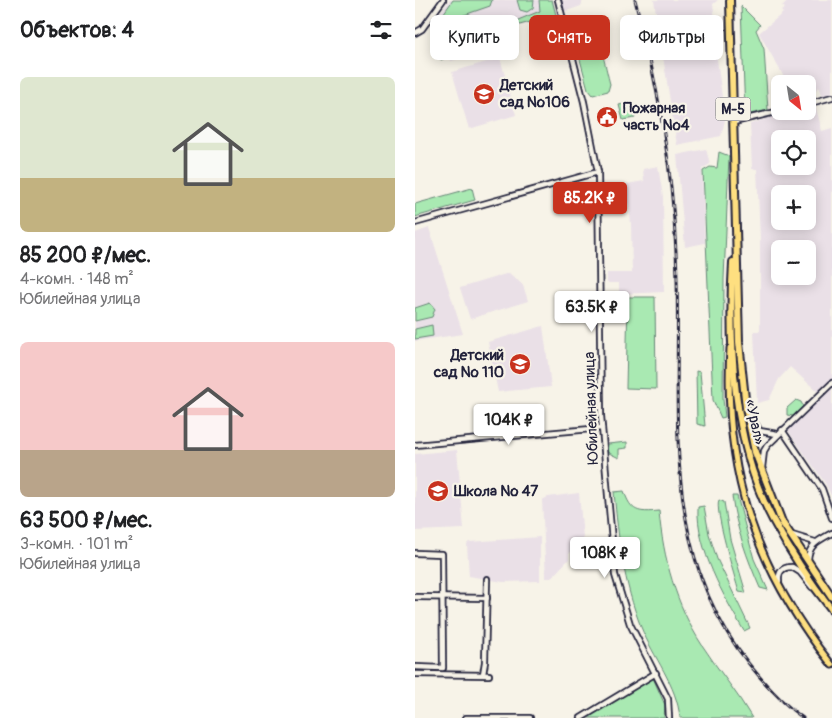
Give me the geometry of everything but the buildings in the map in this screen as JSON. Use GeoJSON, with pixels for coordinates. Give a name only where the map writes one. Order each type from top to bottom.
{"type":"FeatureCollection","features":[{"type":"Feature","properties":{"kind":"highway","name":"«Урал»"},"geometry":{"type":"LineString","coordinates":[[730,0],[739,342],[746,408],[755,452],[782,522],[832,597]]}},
{"type":"Feature","properties":{"kind":"highway","name":"«Урал»"},"geometry":{"type":"LineString","coordinates":[[735,219],[731,333],[738,405],[746,445],[760,490],[773,520],[819,594],[832,610]]}},
{"type":"Feature","properties":{"kind":"main road"},"geometry":{"type":"LineString","coordinates":[[731,333],[728,378],[729,417],[736,469],[750,524],[765,560],[785,598],[832,666]]}},
{"type":"Feature","properties":{"kind":"street"},"geometry":{"type":"LineString","coordinates":[[415,33],[422,29],[443,0]]}},
{"type":"Feature","properties":{"kind":"street","name":"Юбилейная улица"},"geometry":{"type":"LineString","coordinates":[[558,0],[582,93],[598,172],[602,428],[616,582],[630,624],[668,700],[669,718]]}},
{"type":"Feature","properties":{"kind":"street"},"geometry":{"type":"LineString","coordinates":[[816,101],[832,96]]}},
{"type":"Feature","properties":{"kind":"street"},"geometry":{"type":"LineString","coordinates":[[733,122],[771,113]]}},
{"type":"Feature","properties":{"kind":"street"},"geometry":{"type":"LineString","coordinates":[[415,223],[598,172]]}},
{"type":"Feature","properties":{"kind":"street"},"geometry":{"type":"LineString","coordinates":[[762,470],[764,451],[777,434],[832,383]]}},
{"type":"Feature","properties":{"kind":"street"},"geometry":{"type":"LineString","coordinates":[[746,408],[760,431],[777,434]]}},
{"type":"Feature","properties":{"kind":"street"},"geometry":{"type":"LineString","coordinates":[[415,445],[602,428]]}},
{"type":"Feature","properties":{"kind":"street"},"geometry":{"type":"LineString","coordinates":[[782,430],[822,489],[832,518]]}},
{"type":"Feature","properties":{"kind":"street"},"geometry":{"type":"LineString","coordinates":[[808,563],[809,552],[815,542],[832,533]]}},
{"type":"Feature","properties":{"kind":"street"},"geometry":{"type":"LineString","coordinates":[[791,534],[802,540],[815,542]]}},
{"type":"Feature","properties":{"kind":"street"},"geometry":{"type":"LineString","coordinates":[[415,553],[443,554],[443,668],[415,667]]}},
{"type":"Feature","properties":{"kind":"street"},"geometry":{"type":"LineString","coordinates":[[785,598],[779,577],[783,568],[787,566],[796,568],[819,594]]}},
{"type":"Feature","properties":{"kind":"street"},"geometry":{"type":"LineString","coordinates":[[483,674],[487,579]]}},
{"type":"Feature","properties":{"kind":"street"},"geometry":{"type":"LineString","coordinates":[[415,597],[487,598]]}},
{"type":"Feature","properties":{"kind":"street"},"geometry":{"type":"LineString","coordinates":[[581,718],[656,673]]}},
{"type":"Feature","properties":{"kind":"street"},"geometry":{"type":"LineString","coordinates":[[415,674],[489,675]]}},
{"type":"Feature","properties":{"kind":"street"},"geometry":{"type":"LineString","coordinates":[[466,718],[530,718]]}},
{"type":"Feature","properties":{"kind":"shaded area"},"geometry":{"type":"Polygon","coordinates":[[[450,0],[553,0],[557,15],[529,15],[529,24],[519,26],[519,15],[438,15],[450,0]]]}},
{"type":"Feature","properties":{"kind":"shaded area"},"geometry":{"type":"Polygon","coordinates":[[[560,0],[583,0],[581,6],[563,12],[560,0]]]}},
{"type":"Feature","properties":{"kind":"shaded area"},"geometry":{"type":"Polygon","coordinates":[[[654,0],[718,0],[713,4],[714,15],[656,15],[654,0]]]}},
{"type":"Feature","properties":{"kind":"shaded area"},"geometry":{"type":"Polygon","coordinates":[[[788,0],[832,0],[832,93],[823,96],[819,87],[816,90],[816,75],[783,75],[759,33],[783,13],[781,11],[785,8],[782,6],[788,0]]]}},
{"type":"Feature","properties":{"kind":"shaded area","name":"Детский сад №106"},"geometry":{"type":"Polygon","coordinates":[[[493,60],[501,60],[516,115],[469,129],[452,72],[493,60]]]}},
{"type":"Feature","properties":{"kind":"shaded area"},"geometry":{"type":"Polygon","coordinates":[[[664,60],[717,60],[725,120],[721,136],[677,145],[664,60]]]}},
{"type":"Feature","properties":{"kind":"shaded area"},"geometry":{"type":"Polygon","coordinates":[[[816,108],[822,131],[832,128],[832,497],[825,483],[784,425],[818,392],[790,367],[779,379],[769,400],[757,403],[754,331],[760,331],[760,239],[757,169],[752,169],[750,124],[771,117],[771,120],[816,120],[816,108]]]}},
{"type":"Feature","properties":{"kind":"shaded area"},"geometry":{"type":"Polygon","coordinates":[[[706,149],[710,164],[702,169],[705,243],[685,247],[677,155],[706,149]]]}},
{"type":"Feature","properties":{"kind":"shaded area"},"geometry":{"type":"Polygon","coordinates":[[[658,166],[663,197],[664,292],[619,294],[619,283],[607,283],[607,273],[632,273],[631,224],[627,184],[644,181],[643,169],[658,166]]]}},
{"type":"Feature","properties":{"kind":"shaded area"},"geometry":{"type":"Polygon","coordinates":[[[429,228],[463,334],[415,341],[415,233],[429,228]]]}},
{"type":"Feature","properties":{"kind":"shaded area"},"geometry":{"type":"Polygon","coordinates":[[[509,273],[523,285],[528,301],[470,319],[460,288],[509,273]]]}},
{"type":"Feature","properties":{"kind":"shaded area","name":"Детский сад № 110"},"geometry":{"type":"Polygon","coordinates":[[[543,326],[551,387],[498,392],[488,342],[543,326]]]}},
{"type":"Feature","properties":{"kind":"shaded area","name":"Школа № 47"},"geometry":{"type":"Polygon","coordinates":[[[457,450],[464,529],[415,531],[415,454],[457,450]]]}},
{"type":"Feature","properties":{"kind":"shaded area"},"geometry":{"type":"Polygon","coordinates":[[[579,493],[584,548],[573,549],[569,554],[569,559],[551,578],[546,578],[542,500],[548,497],[579,493]]]}},
{"type":"Feature","properties":{"kind":"shaded area"},"geometry":{"type":"Polygon","coordinates":[[[540,537],[540,581],[503,582],[469,576],[467,544],[469,542],[540,537]]]}},
{"type":"Feature","properties":{"kind":"green space"},"geometry":{"type":"Polygon","coordinates":[[[453,0],[492,0],[490,6],[464,15],[442,15],[453,0]]]}},
{"type":"Feature","properties":{"kind":"green space"},"geometry":{"type":"Polygon","coordinates":[[[517,0],[534,0],[533,8],[527,12],[520,10],[517,0]]]}},
{"type":"Feature","properties":{"kind":"green space"},"geometry":{"type":"Polygon","coordinates":[[[539,0],[552,0],[556,15],[530,15],[540,11],[539,0]]]}},
{"type":"Feature","properties":{"kind":"green space"},"geometry":{"type":"Polygon","coordinates":[[[741,6],[760,25],[756,30],[764,49],[768,110],[745,115],[741,6]]]}},
{"type":"Feature","properties":{"kind":"green space"},"geometry":{"type":"Polygon","coordinates":[[[529,16],[529,22],[519,25],[519,20],[529,16]]]}},
{"type":"Feature","properties":{"kind":"green space"},"geometry":{"type":"Polygon","coordinates":[[[580,60],[604,60],[610,84],[608,91],[593,95],[588,89],[580,60]]]}},
{"type":"Feature","properties":{"kind":"green space"},"geometry":{"type":"Polygon","coordinates":[[[633,102],[635,118],[623,120],[619,105],[633,102]]]}},
{"type":"Feature","properties":{"kind":"green space"},"geometry":{"type":"Polygon","coordinates":[[[719,152],[729,156],[724,279],[723,399],[725,417],[721,418],[713,400],[703,171],[710,167],[717,168],[719,152]]]}},
{"type":"Feature","properties":{"kind":"green space"},"geometry":{"type":"Polygon","coordinates":[[[472,188],[475,200],[415,217],[415,204],[472,188]]]}},
{"type":"Feature","properties":{"kind":"green space"},"geometry":{"type":"Polygon","coordinates":[[[628,297],[655,297],[656,389],[626,388],[628,297]]]}},
{"type":"Feature","properties":{"kind":"green space"},"geometry":{"type":"Polygon","coordinates":[[[430,303],[435,309],[432,317],[415,321],[415,308],[430,303]]]}},
{"type":"Feature","properties":{"kind":"green space"},"geometry":{"type":"Polygon","coordinates":[[[432,325],[433,336],[415,339],[415,329],[432,325]]]}},
{"type":"Feature","properties":{"kind":"green space"},"geometry":{"type":"Polygon","coordinates":[[[696,371],[700,372],[705,426],[697,424],[696,371]]]}},
{"type":"Feature","properties":{"kind":"green space"},"geometry":{"type":"Polygon","coordinates":[[[796,400],[801,402],[803,406],[793,416],[787,415],[787,408],[796,400]]]}},
{"type":"Feature","properties":{"kind":"green space"},"geometry":{"type":"Polygon","coordinates":[[[627,442],[627,448],[619,449],[619,458],[607,452],[608,444],[627,442]]]}},
{"type":"Feature","properties":{"kind":"green space"},"geometry":{"type":"Polygon","coordinates":[[[624,491],[629,503],[636,510],[646,512],[659,511],[672,581],[685,614],[702,645],[752,718],[680,718],[670,683],[641,627],[626,578],[614,492],[624,491]]]}},
{"type":"Feature","properties":{"kind":"green space"},"geometry":{"type":"Polygon","coordinates":[[[732,496],[737,496],[754,559],[768,590],[760,588],[751,565],[739,531],[732,496]]]}},
{"type":"Feature","properties":{"kind":"green space"},"geometry":{"type":"Polygon","coordinates":[[[719,500],[724,502],[730,539],[746,593],[739,592],[733,573],[719,517],[719,500]]]}},
{"type":"Feature","properties":{"kind":"green space"},"geometry":{"type":"Polygon","coordinates":[[[704,506],[709,534],[717,559],[750,628],[744,631],[720,588],[706,555],[699,523],[698,507],[704,506]]]}},
{"type":"Feature","properties":{"kind":"green space"},"geometry":{"type":"Polygon","coordinates":[[[653,678],[665,705],[664,718],[587,718],[653,678]]]}},
{"type":"Feature","properties":{"kind":"railway"},"geometry":{"type":"LineString","coordinates":[[635,0],[651,62],[663,125],[671,188],[676,252],[679,467],[686,519],[698,569],[719,618],[749,664],[781,700],[803,718]]}},
{"type":"Feature","properties":{"kind":"place","name":"Детский сад №106"},"geometry":{"type":"Point","coordinates":[484,94]}},
{"type":"Feature","properties":{"kind":"place","name":"Пожарная часть №4"},"geometry":{"type":"Point","coordinates":[607,117]}},
{"type":"Feature","properties":{"kind":"place","name":"Детский сад № 110"},"geometry":{"type":"Point","coordinates":[520,364]}},
{"type":"Feature","properties":{"kind":"place","name":"Школа № 47"},"geometry":{"type":"Point","coordinates":[438,491]}}]}
